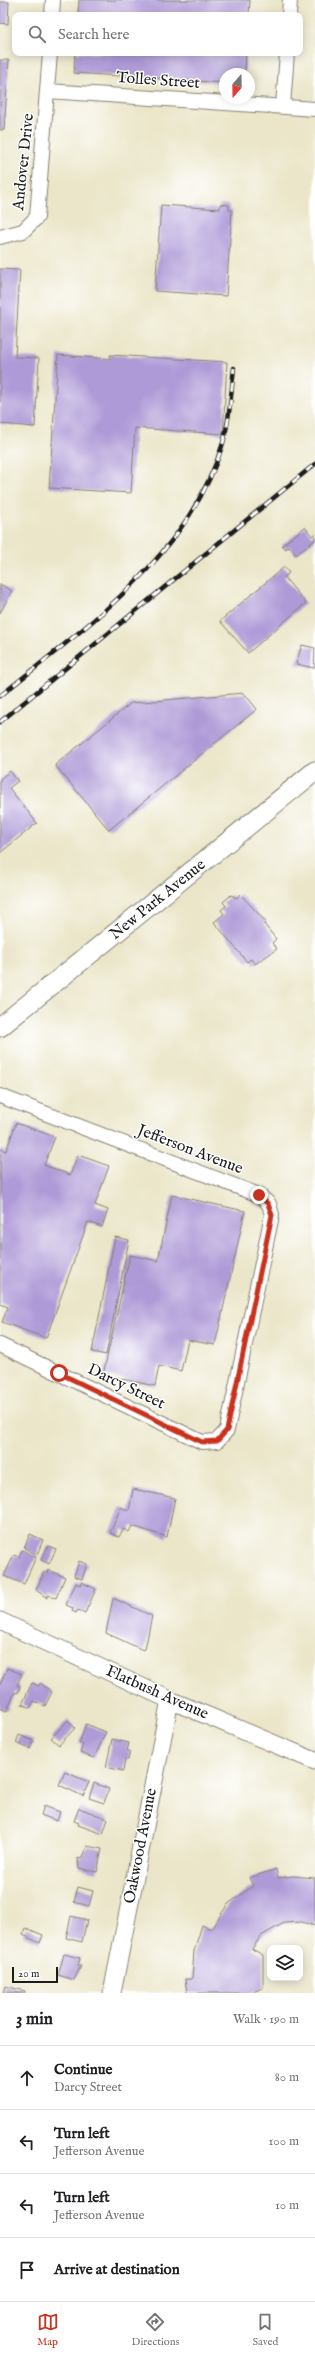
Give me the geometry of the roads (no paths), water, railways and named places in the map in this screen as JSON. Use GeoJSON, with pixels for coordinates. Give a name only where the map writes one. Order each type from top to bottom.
{"type":"FeatureCollection","features":[{"type":"Feature","properties":{"kind":"main road","name":"New Park Avenue"},"geometry":{"type":"LineString","coordinates":[[0,1027],[315,771]]}},
{"type":"Feature","properties":{"kind":"street"},"geometry":{"type":"LineString","coordinates":[[52,12],[53,0]]}},
{"type":"Feature","properties":{"kind":"street"},"geometry":{"type":"LineString","coordinates":[[289,12],[290,0]]}},
{"type":"Feature","properties":{"kind":"street","name":"Andover Drive"},"geometry":{"type":"LineString","coordinates":[[0,237],[23,230],[37,217],[50,56]]}},
{"type":"Feature","properties":{"kind":"street"},"geometry":{"type":"LineString","coordinates":[[283,106],[287,56]]}},
{"type":"Feature","properties":{"kind":"street","name":"Tolles Street"},"geometry":{"type":"LineString","coordinates":[[48,91],[315,109]]}},
{"type":"Feature","properties":{"kind":"street","name":"Jefferson Avenue"},"geometry":{"type":"LineString","coordinates":[[0,1096],[259,1195],[268,1204],[272,1215],[227,1430],[217,1441]]}},
{"type":"Feature","properties":{"kind":"street","name":"Darcy Street"},"geometry":{"type":"LineString","coordinates":[[0,1345],[202,1442],[217,1441]]}},
{"type":"Feature","properties":{"kind":"street","name":"Flatbush Avenue"},"geometry":{"type":"LineString","coordinates":[[0,1621],[170,1700],[315,1761]]}},
{"type":"Feature","properties":{"kind":"street","name":"Oakwood Avenue"},"geometry":{"type":"LineString","coordinates":[[112,1993],[170,1700]]}},
{"type":"Feature","properties":{"kind":"railway"},"geometry":{"type":"LineString","coordinates":[[0,696],[67,643],[131,586],[160,554],[186,521],[207,484],[223,443],[229,415],[234,368]]}},
{"type":"Feature","properties":{"kind":"railway"},"geometry":{"type":"LineString","coordinates":[[0,722],[315,464]]}}]}
